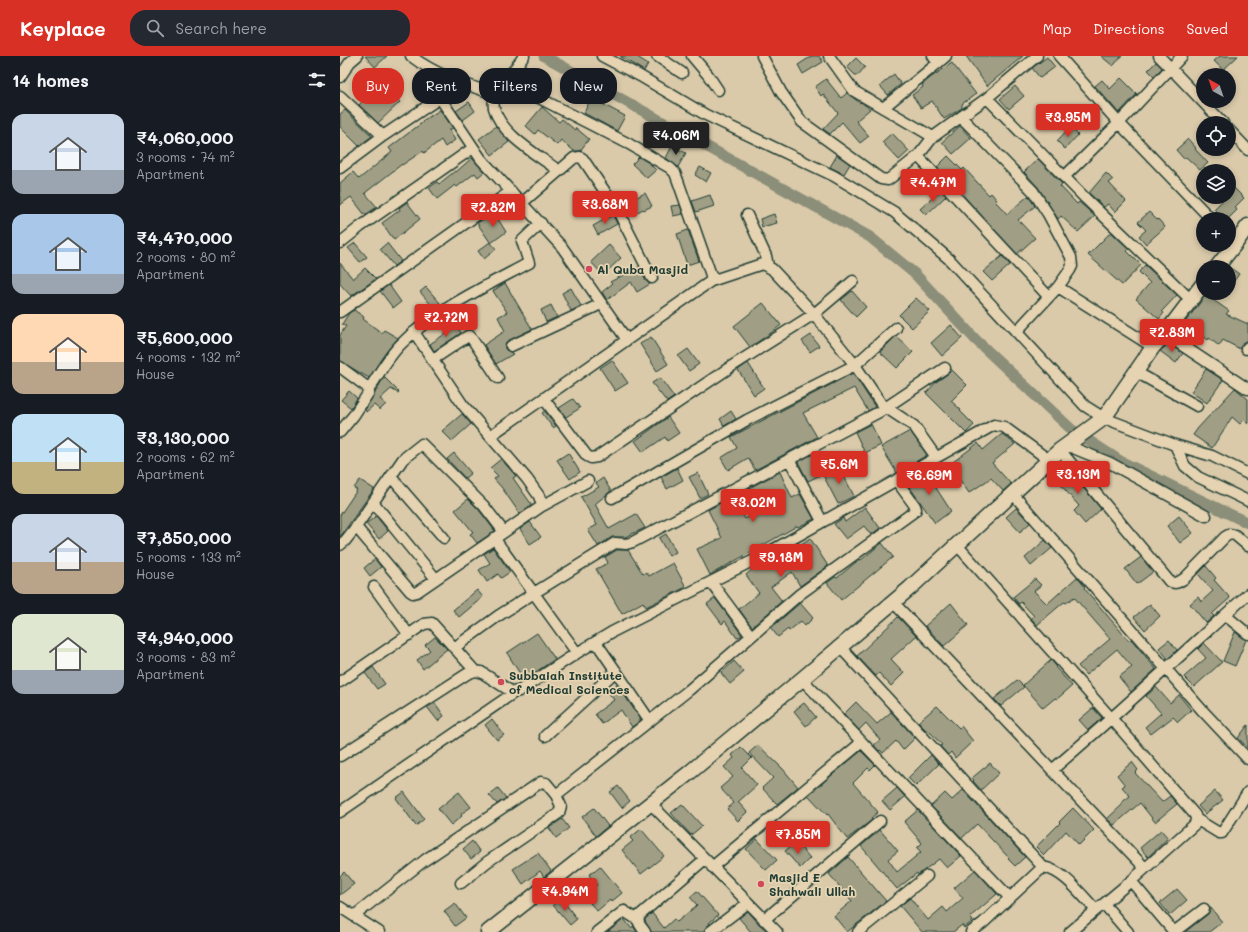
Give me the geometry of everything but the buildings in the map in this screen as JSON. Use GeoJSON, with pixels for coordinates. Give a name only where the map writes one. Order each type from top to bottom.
{"type":"FeatureCollection","features":[{"type":"Feature","properties":{"kind":"street"},"geometry":{"type":"LineString","coordinates":[[340,77],[350,62],[357,56]]}},
{"type":"Feature","properties":{"kind":"street"},"geometry":{"type":"LineString","coordinates":[[411,56],[430,68]]}},
{"type":"Feature","properties":{"kind":"street"},"geometry":{"type":"LineString","coordinates":[[515,68],[524,56]]}},
{"type":"Feature","properties":{"kind":"street"},"geometry":{"type":"LineString","coordinates":[[602,56],[640,76],[706,115],[834,176],[894,212],[949,259],[1084,406],[1104,418],[1175,445],[1212,456],[1248,474]]}},
{"type":"Feature","properties":{"kind":"street"},"geometry":{"type":"LineString","coordinates":[[658,56],[682,72]]}},
{"type":"Feature","properties":{"kind":"street"},"geometry":{"type":"LineString","coordinates":[[692,56],[718,90]]}},
{"type":"Feature","properties":{"kind":"street"},"geometry":{"type":"LineString","coordinates":[[762,56],[781,92],[802,122],[881,179],[888,180],[918,156],[933,137],[987,98],[1037,56]]}},
{"type":"Feature","properties":{"kind":"street"},"geometry":{"type":"LineString","coordinates":[[829,56],[854,91],[933,137]]}},
{"type":"Feature","properties":{"kind":"street"},"geometry":{"type":"LineString","coordinates":[[1059,56],[1119,123],[1204,212]]}},
{"type":"Feature","properties":{"kind":"street"},"geometry":{"type":"LineString","coordinates":[[1159,56],[1216,116]]}},
{"type":"Feature","properties":{"kind":"street"},"geometry":{"type":"LineString","coordinates":[[1064,177],[1119,123],[1182,56]]}},
{"type":"Feature","properties":{"kind":"street"},"geometry":{"type":"LineString","coordinates":[[883,108],[939,58]]}},
{"type":"Feature","properties":{"kind":"street"},"geometry":{"type":"LineString","coordinates":[[340,96],[383,136]]}},
{"type":"Feature","properties":{"kind":"street"},"geometry":{"type":"LineString","coordinates":[[987,98],[1064,177],[1190,299]]}},
{"type":"Feature","properties":{"kind":"street"},"geometry":{"type":"LineString","coordinates":[[342,164],[431,104]]}},
{"type":"Feature","properties":{"kind":"street"},"geometry":{"type":"LineString","coordinates":[[444,104],[473,148],[562,247],[627,340]]}},
{"type":"Feature","properties":{"kind":"street"},"geometry":{"type":"LineString","coordinates":[[494,104],[504,127],[517,140],[559,171]]}},
{"type":"Feature","properties":{"kind":"street"},"geometry":{"type":"LineString","coordinates":[[551,104],[629,144],[670,168],[675,173],[712,280]]}},
{"type":"Feature","properties":{"kind":"street"},"geometry":{"type":"LineString","coordinates":[[961,117],[1033,191],[1048,214],[1071,257],[1072,266],[1058,287],[1016,332]]}},
{"type":"Feature","properties":{"kind":"street"},"geometry":{"type":"LineString","coordinates":[[1236,137],[1248,150]]}},
{"type":"Feature","properties":{"kind":"street"},"geometry":{"type":"LineString","coordinates":[[340,243],[360,227],[473,148]]}},
{"type":"Feature","properties":{"kind":"street"},"geometry":{"type":"LineString","coordinates":[[918,156],[1048,296]]}},
{"type":"Feature","properties":{"kind":"street"},"geometry":{"type":"LineString","coordinates":[[522,203],[574,158],[580,157],[604,188],[618,211],[652,278]]}},
{"type":"Feature","properties":{"kind":"street"},"geometry":{"type":"LineString","coordinates":[[340,312],[511,191]]}},
{"type":"Feature","properties":{"kind":"street"},"geometry":{"type":"LineString","coordinates":[[747,215],[766,256],[768,266]]}},
{"type":"Feature","properties":{"kind":"street"},"geometry":{"type":"LineString","coordinates":[[340,432],[370,392],[369,389],[397,349],[414,332],[448,308],[529,263],[522,242],[541,223]]}},
{"type":"Feature","properties":{"kind":"street"},"geometry":{"type":"LineString","coordinates":[[1236,237],[1248,226]]}},
{"type":"Feature","properties":{"kind":"street"},"geometry":{"type":"LineString","coordinates":[[490,436],[712,280],[762,264],[772,269],[814,314],[855,365],[882,405],[914,426],[936,458]]}},
{"type":"Feature","properties":{"kind":"street"},"geometry":{"type":"LineString","coordinates":[[544,399],[587,456],[591,458],[597,457],[732,366],[814,314],[853,281]]}},
{"type":"Feature","properties":{"kind":"street"},"geometry":{"type":"LineString","coordinates":[[1058,287],[1153,347]]}},
{"type":"Feature","properties":{"kind":"street"},"geometry":{"type":"LineString","coordinates":[[488,932],[802,679],[893,602],[1049,460],[1090,427],[1104,418],[1153,347],[1166,334],[1196,292]]}},
{"type":"Feature","properties":{"kind":"street"},"geometry":{"type":"LineString","coordinates":[[511,346],[601,304]]}},
{"type":"Feature","properties":{"kind":"street"},"geometry":{"type":"LineString","coordinates":[[612,498],[747,420],[855,365],[896,328]]}},
{"type":"Feature","properties":{"kind":"street"},"geometry":{"type":"LineString","coordinates":[[414,332],[463,405],[527,478],[542,506]]}},
{"type":"Feature","properties":{"kind":"street"},"geometry":{"type":"LineString","coordinates":[[1166,334],[1248,389]]}},
{"type":"Feature","properties":{"kind":"street"},"geometry":{"type":"LineString","coordinates":[[432,360],[470,336],[498,378]]}},
{"type":"Feature","properties":{"kind":"street"},"geometry":{"type":"LineString","coordinates":[[340,368],[369,389]]}},
{"type":"Feature","properties":{"kind":"street"},"geometry":{"type":"LineString","coordinates":[[454,648],[534,592],[615,543],[626,544],[633,542],[885,408],[945,368]]}},
{"type":"Feature","properties":{"kind":"street"},"geometry":{"type":"LineString","coordinates":[[1136,372],[1197,406]]}},
{"type":"Feature","properties":{"kind":"street"},"geometry":{"type":"LineString","coordinates":[[340,812],[515,692],[612,632],[762,556],[994,425],[1004,427],[1049,460]]}},
{"type":"Feature","properties":{"kind":"street"},"geometry":{"type":"LineString","coordinates":[[340,545],[356,527],[403,459],[422,444],[484,506],[504,532]]}},
{"type":"Feature","properties":{"kind":"street"},"geometry":{"type":"LineString","coordinates":[[1175,445],[1185,466],[1198,477],[1248,502]]}},
{"type":"Feature","properties":{"kind":"street"},"geometry":{"type":"LineString","coordinates":[[1066,446],[1110,463],[1206,516]]}},
{"type":"Feature","properties":{"kind":"street"},"geometry":{"type":"LineString","coordinates":[[1066,446],[1169,581],[1178,583],[1185,578],[1225,537],[1230,534],[1235,535],[1248,546]]}},
{"type":"Feature","properties":{"kind":"street"},"geometry":{"type":"LineString","coordinates":[[789,459],[822,521]]}},
{"type":"Feature","properties":{"kind":"street"},"geometry":{"type":"LineString","coordinates":[[391,477],[444,538]]}},
{"type":"Feature","properties":{"kind":"street"},"geometry":{"type":"LineString","coordinates":[[356,527],[413,593],[436,579],[542,506],[588,480]]}},
{"type":"Feature","properties":{"kind":"street"},"geometry":{"type":"LineString","coordinates":[[556,795],[689,690],[800,594],[915,511],[915,506],[896,480]]}},
{"type":"Feature","properties":{"kind":"street"},"geometry":{"type":"LineString","coordinates":[[1013,494],[1201,709],[1248,759]]}},
{"type":"Feature","properties":{"kind":"street"},"geometry":{"type":"LineString","coordinates":[[373,502],[436,579]]}},
{"type":"Feature","properties":{"kind":"street"},"geometry":{"type":"LineString","coordinates":[[494,538],[577,653]]}},
{"type":"Feature","properties":{"kind":"street"},"geometry":{"type":"LineString","coordinates":[[957,545],[1112,719],[1195,815],[1196,819],[1219,833],[1222,833],[1248,792]]}},
{"type":"Feature","properties":{"kind":"street"},"geometry":{"type":"LineString","coordinates":[[711,582],[751,636]]}},
{"type":"Feature","properties":{"kind":"street"},"geometry":{"type":"LineString","coordinates":[[374,587],[409,635]]}},
{"type":"Feature","properties":{"kind":"street"},"geometry":{"type":"LineString","coordinates":[[1052,770],[1112,719],[1165,668],[1248,594]]}},
{"type":"Feature","properties":{"kind":"street"},"geometry":{"type":"LineString","coordinates":[[893,602],[1145,868]]}},
{"type":"Feature","properties":{"kind":"street"},"geometry":{"type":"LineString","coordinates":[[1225,615],[1248,634]]}},
{"type":"Feature","properties":{"kind":"street"},"geometry":{"type":"LineString","coordinates":[[340,682],[424,624],[432,623],[475,671]]}},
{"type":"Feature","properties":{"kind":"street"},"geometry":{"type":"LineString","coordinates":[[596,642],[650,720]]}},
{"type":"Feature","properties":{"kind":"street"},"geometry":{"type":"LineString","coordinates":[[840,647],[1043,867],[1055,870],[1062,875],[1128,932]]}},
{"type":"Feature","properties":{"kind":"street"},"geometry":{"type":"LineString","coordinates":[[340,756],[467,674],[475,671],[481,672],[512,692],[515,692]]}},
{"type":"Feature","properties":{"kind":"street"},"geometry":{"type":"LineString","coordinates":[[545,736],[616,671]]}},
{"type":"Feature","properties":{"kind":"street"},"geometry":{"type":"LineString","coordinates":[[802,679],[1010,898]]}},
{"type":"Feature","properties":{"kind":"street"},"geometry":{"type":"LineString","coordinates":[[712,867],[862,742]]}},
{"type":"Feature","properties":{"kind":"street"},"geometry":{"type":"LineString","coordinates":[[354,916],[426,860],[541,782],[546,783],[556,795],[561,806],[558,813],[487,862],[461,883]]}},
{"type":"Feature","properties":{"kind":"street"},"geometry":{"type":"LineString","coordinates":[[650,803],[777,932]]}},
{"type":"Feature","properties":{"kind":"street"},"geometry":{"type":"LineString","coordinates":[[1073,931],[1195,824],[1196,819]]}},
{"type":"Feature","properties":{"kind":"street"},"geometry":{"type":"LineString","coordinates":[[764,920],[880,821]]}},
{"type":"Feature","properties":{"kind":"street"},"geometry":{"type":"LineString","coordinates":[[638,920],[640,915],[705,859]]}},
{"type":"Feature","properties":{"kind":"street"},"geometry":{"type":"LineString","coordinates":[[971,932],[983,923],[1043,867]]}},
{"type":"Feature","properties":{"kind":"street"},"geometry":{"type":"LineString","coordinates":[[858,932],[927,876]]}},
{"type":"Feature","properties":{"kind":"street"},"geometry":{"type":"LineString","coordinates":[[1131,881],[1174,932],[1204,909]]}},
{"type":"Feature","properties":{"kind":"street"},"geometry":{"type":"LineString","coordinates":[[710,932],[748,903]]}},
{"type":"Feature","properties":{"kind":"street"},"geometry":{"type":"LineString","coordinates":[[341,909],[354,916],[373,931]]}},
{"type":"Feature","properties":{"kind":"street"},"geometry":{"type":"LineString","coordinates":[[597,932],[624,911],[638,920],[638,923],[645,932]]}},
{"type":"Feature","properties":{"kind":"waterway"},"geometry":{"type":"LineString","coordinates":[[544,56],[870,237],[915,274],[976,340],[1071,429],[1122,462],[1248,523]]}},
{"type":"Feature","properties":{"kind":"place","name":"Al Quba Masjid"},"geometry":{"type":"Point","coordinates":[589,269]}},
{"type":"Feature","properties":{"kind":"place","name":"Subbaiah Institute of Medical Sciences"},"geometry":{"type":"Point","coordinates":[501,682]}},
{"type":"Feature","properties":{"kind":"place","name":"Masjid E Shahwali Ullah"},"geometry":{"type":"Point","coordinates":[761,884]}}]}
